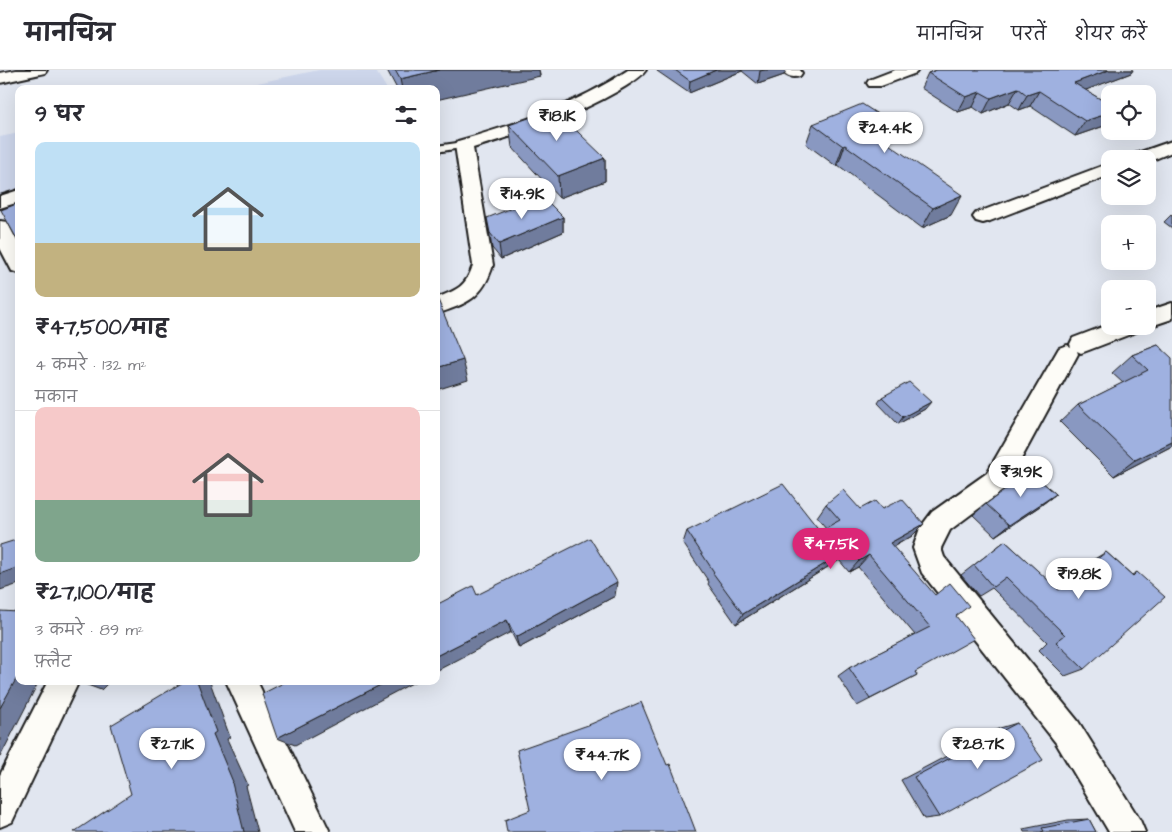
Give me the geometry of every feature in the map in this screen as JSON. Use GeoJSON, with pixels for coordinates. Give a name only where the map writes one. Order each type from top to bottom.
{"type":"FeatureCollection","features":[{"type":"Feature","properties":{"kind":"street"},"geometry":{"type":"LineString","coordinates":[[0,78],[39,70]]}},
{"type":"Feature","properties":{"kind":"street"},"geometry":{"type":"LineString","coordinates":[[440,304],[471,290],[479,282],[483,265],[464,145],[573,108],[602,94],[638,70]]}},
{"type":"Feature","properties":{"kind":"street"},"geometry":{"type":"LineString","coordinates":[[875,83],[910,70]]}},
{"type":"Feature","properties":{"kind":"street"},"geometry":{"type":"LineString","coordinates":[[1156,152],[1172,146]]}},
{"type":"Feature","properties":{"kind":"street"},"geometry":{"type":"LineString","coordinates":[[983,217],[1101,173]]}},
{"type":"Feature","properties":{"kind":"street"},"geometry":{"type":"LineString","coordinates":[[0,202],[15,197]]}},
{"type":"Feature","properties":{"kind":"street"},"geometry":{"type":"LineString","coordinates":[[0,227],[15,258]]}},
{"type":"Feature","properties":{"kind":"street"},"geometry":{"type":"LineString","coordinates":[[1156,317],[1172,311]]}},
{"type":"Feature","properties":{"kind":"street"},"geometry":{"type":"LineString","coordinates":[[1107,335],[1074,349],[996,481],[941,521],[930,538],[927,548],[932,564],[1067,732],[1128,832]]}},
{"type":"Feature","properties":{"kind":"street"},"geometry":{"type":"LineString","coordinates":[[0,810],[62,685]]}},
{"type":"Feature","properties":{"kind":"street"},"geometry":{"type":"LineString","coordinates":[[243,685],[313,832]]}},
{"type":"Feature","properties":{"kind":"lane"},"geometry":{"type":"LineString","coordinates":[[440,148],[464,145]]}},
{"type":"Feature","properties":{"kind":"shaded area"},"geometry":{"type":"Polygon","coordinates":[[[319,70],[375,70],[384,85],[248,85],[319,70]]]}},
{"type":"Feature","properties":{"kind":"shaded area"},"geometry":{"type":"Polygon","coordinates":[[[15,134],[15,204],[2,208],[0,199],[0,137],[15,134]]]}},
{"type":"Feature","properties":{"kind":"building"},"geometry":{"type":"Polygon","coordinates":[[[395,70],[439,70],[400,79],[395,70]]]}},
{"type":"Feature","properties":{"kind":"building"},"geometry":{"type":"Polygon","coordinates":[[[675,70],[716,70],[690,81],[675,70]]]}},
{"type":"Feature","properties":{"kind":"building"},"geometry":{"type":"Polygon","coordinates":[[[937,70],[1109,70],[1074,83],[1101,100],[1101,116],[1085,121],[1039,91],[1027,95],[1018,88],[991,98],[980,92],[966,97],[928,73],[937,70]]]}},
{"type":"Feature","properties":{"kind":"building"},"geometry":{"type":"Polygon","coordinates":[[[862,104],[893,124],[873,133],[962,195],[933,208],[813,124],[862,104]]]}},
{"type":"Feature","properties":{"kind":"building"},"geometry":{"type":"Polygon","coordinates":[[[554,109],[605,158],[558,176],[509,125],[554,109]]]}},
{"type":"Feature","properties":{"kind":"building"},"geometry":{"type":"Polygon","coordinates":[[[542,196],[563,217],[499,244],[490,233],[487,218],[542,196]]]}},
{"type":"Feature","properties":{"kind":"building"},"geometry":{"type":"Polygon","coordinates":[[[15,205],[15,236],[1,210],[15,205]]]}},
{"type":"Feature","properties":{"kind":"building"},"geometry":{"type":"Polygon","coordinates":[[[440,305],[463,360],[440,367],[440,305]]]}},
{"type":"Feature","properties":{"kind":"building"},"geometry":{"type":"Polygon","coordinates":[[[1158,345],[1172,358],[1172,442],[1135,460],[1078,405],[1148,370],[1132,355],[1158,345]]]}},
{"type":"Feature","properties":{"kind":"building"},"geometry":{"type":"Polygon","coordinates":[[[909,382],[931,402],[903,417],[882,397],[909,382]]]}},
{"type":"Feature","properties":{"kind":"building"},"geometry":{"type":"Polygon","coordinates":[[[1026,468],[1056,494],[1009,525],[986,504],[1020,479],[1026,468]]]}},
{"type":"Feature","properties":{"kind":"building"},"geometry":{"type":"Polygon","coordinates":[[[783,484],[820,531],[840,520],[826,504],[843,490],[860,509],[875,501],[882,509],[902,499],[924,524],[890,543],[935,595],[950,583],[969,606],[956,616],[974,639],[915,672],[917,675],[870,699],[849,668],[930,627],[869,555],[859,561],[849,549],[743,614],[713,573],[687,531],[783,484]]]}},
{"type":"Feature","properties":{"kind":"building"},"geometry":{"type":"Polygon","coordinates":[[[590,538],[617,582],[516,637],[507,620],[440,654],[440,603],[473,586],[477,595],[590,538]]]}},
{"type":"Feature","properties":{"kind":"building"},"geometry":{"type":"Polygon","coordinates":[[[15,540],[15,568],[0,574],[0,545],[15,540]]]}},
{"type":"Feature","properties":{"kind":"building"},"geometry":{"type":"Polygon","coordinates":[[[1005,541],[1059,590],[1106,552],[1133,576],[1137,572],[1165,597],[1084,669],[1056,642],[1065,635],[1006,577],[993,587],[974,565],[1005,541]]]}},
{"type":"Feature","properties":{"kind":"building"},"geometry":{"type":"Polygon","coordinates":[[[0,611],[15,612],[15,681],[0,708],[0,611]]]}},
{"type":"Feature","properties":{"kind":"building"},"geometry":{"type":"Polygon","coordinates":[[[178,685],[198,685],[216,732],[213,734],[233,782],[244,832],[74,832],[131,794],[111,725],[178,685]]]}},
{"type":"Feature","properties":{"kind":"building"},"geometry":{"type":"Polygon","coordinates":[[[279,685],[380,685],[277,738],[262,694],[279,685]]]}},
{"type":"Feature","properties":{"kind":"building"},"geometry":{"type":"Polygon","coordinates":[[[641,702],[667,765],[670,764],[696,832],[507,832],[505,820],[530,810],[517,750],[591,724],[641,702]]]}},
{"type":"Feature","properties":{"kind":"building"},"geometry":{"type":"Polygon","coordinates":[[[1017,723],[1043,760],[939,817],[914,777],[1017,723]]]}},
{"type":"Feature","properties":{"kind":"building"},"geometry":{"type":"Polygon","coordinates":[[[1089,819],[1096,832],[1041,832],[1044,831],[1042,828],[1089,819]]]}}]}
